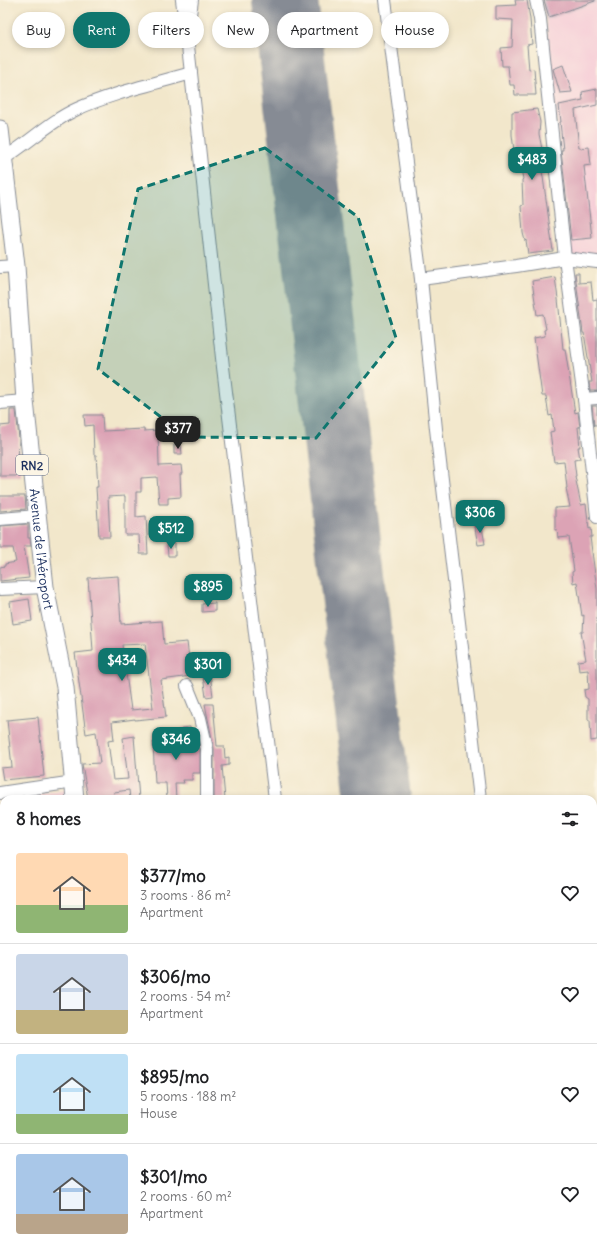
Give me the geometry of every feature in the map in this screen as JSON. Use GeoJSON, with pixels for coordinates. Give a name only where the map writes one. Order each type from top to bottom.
{"type":"FeatureCollection","features":[{"type":"Feature","properties":{"kind":"highway","name":"Avenue de l'Aéroport"},"geometry":{"type":"LineString","coordinates":[[0,129],[3,159],[8,267],[25,401],[45,587],[65,687],[74,791]]}},
{"type":"Feature","properties":{"kind":"street"},"geometry":{"type":"LineString","coordinates":[[182,0],[184,12]]}},
{"type":"Feature","properties":{"kind":"street"},"geometry":{"type":"LineString","coordinates":[[190,12],[192,0]]}},
{"type":"Feature","properties":{"kind":"street"},"geometry":{"type":"LineString","coordinates":[[385,0],[421,279],[436,429],[480,795]]}},
{"type":"Feature","properties":{"kind":"street"},"geometry":{"type":"LineString","coordinates":[[536,0],[565,258],[584,399],[597,517]]}},
{"type":"Feature","properties":{"kind":"street"},"geometry":{"type":"LineString","coordinates":[[188,48],[223,367],[276,795]]}},
{"type":"Feature","properties":{"kind":"street"},"geometry":{"type":"LineString","coordinates":[[3,159],[51,124],[77,109],[110,97],[191,73]]}},
{"type":"Feature","properties":{"kind":"street"},"geometry":{"type":"LineString","coordinates":[[421,279],[565,258],[597,262]]}},
{"type":"Feature","properties":{"kind":"street"},"geometry":{"type":"LineString","coordinates":[[584,399],[597,398]]}},
{"type":"Feature","properties":{"kind":"street"},"geometry":{"type":"LineString","coordinates":[[0,403],[25,401]]}},
{"type":"Feature","properties":{"kind":"street"},"geometry":{"type":"LineString","coordinates":[[0,519],[38,516]]}},
{"type":"Feature","properties":{"kind":"street"},"geometry":{"type":"LineString","coordinates":[[0,589],[45,587]]}},
{"type":"Feature","properties":{"kind":"street"},"geometry":{"type":"LineString","coordinates":[[187,686],[200,718],[207,749],[207,795]]}},
{"type":"Feature","properties":{"kind":"street"},"geometry":{"type":"LineString","coordinates":[[0,793],[74,791]]}},
{"type":"Feature","properties":{"kind":"highlighted area"},"geometry":{"type":"Polygon","coordinates":[[[265,148],[358,217],[396,338],[316,438],[187,437],[98,369],[138,189],[265,148]]]}},
{"type":"Feature","properties":{"kind":"shaded area"},"geometry":{"type":"Polygon","coordinates":[[[542,0],[597,0],[597,2],[546,20],[542,0]]]}},
{"type":"Feature","properties":{"kind":"shaded area"},"geometry":{"type":"Polygon","coordinates":[[[597,2],[597,258],[571,255],[546,20],[597,2]]]}},
{"type":"Feature","properties":{"kind":"shaded area"},"geometry":{"type":"Polygon","coordinates":[[[65,790],[66,795],[31,795],[65,790]]]}},
{"type":"Feature","properties":{"kind":"building"},"geometry":{"type":"Polygon","coordinates":[[[515,0],[527,0],[532,44],[527,45],[529,70],[534,69],[536,95],[515,95],[514,85],[510,85],[508,66],[502,66],[501,48],[512,47],[513,20],[496,19],[496,6],[516,5],[515,0]]]}},
{"type":"Feature","properties":{"kind":"building"},"geometry":{"type":"Polygon","coordinates":[[[544,0],[595,0],[595,1],[549,17],[544,0]]]}},
{"type":"Feature","properties":{"kind":"building"},"geometry":{"type":"Polygon","coordinates":[[[563,65],[572,92],[560,93],[553,69],[563,65]]]}},
{"type":"Feature","properties":{"kind":"building"},"geometry":{"type":"Polygon","coordinates":[[[597,89],[597,105],[575,110],[579,148],[589,147],[591,165],[584,166],[592,238],[571,240],[561,150],[563,150],[559,105],[583,100],[582,92],[597,89]]]}},
{"type":"Feature","properties":{"kind":"building"},"geometry":{"type":"Polygon","coordinates":[[[537,109],[540,122],[539,134],[543,154],[539,155],[553,251],[528,254],[526,240],[525,241],[523,233],[521,206],[523,205],[523,179],[519,158],[515,158],[512,135],[512,112],[537,109]]]}},
{"type":"Feature","properties":{"kind":"building"},"geometry":{"type":"Polygon","coordinates":[[[575,273],[579,273],[579,283],[591,282],[593,300],[597,299],[597,391],[590,391],[589,382],[592,382],[583,333],[575,273]]]}},
{"type":"Feature","properties":{"kind":"building"},"geometry":{"type":"Polygon","coordinates":[[[555,277],[563,349],[565,349],[575,413],[578,412],[580,427],[578,427],[580,447],[578,447],[580,459],[574,460],[575,476],[581,505],[586,504],[589,529],[591,528],[592,537],[590,537],[597,589],[597,740],[591,741],[590,720],[588,720],[588,699],[585,697],[584,690],[589,689],[588,670],[579,671],[578,661],[586,660],[581,632],[583,632],[584,615],[582,616],[577,582],[573,583],[572,572],[574,571],[569,537],[558,538],[557,530],[555,530],[555,508],[570,507],[566,488],[564,461],[554,462],[550,432],[554,431],[552,415],[549,416],[546,396],[542,396],[534,338],[545,336],[544,330],[546,329],[543,314],[537,315],[532,281],[555,277]]]}},
{"type":"Feature","properties":{"kind":"building"},"geometry":{"type":"Polygon","coordinates":[[[592,406],[597,406],[597,425],[594,425],[592,406]]]}},
{"type":"Feature","properties":{"kind":"building"},"geometry":{"type":"Polygon","coordinates":[[[10,410],[16,410],[19,439],[18,462],[21,462],[21,476],[0,476],[0,426],[10,425],[10,410]]]}},
{"type":"Feature","properties":{"kind":"building"},"geometry":{"type":"Polygon","coordinates":[[[84,415],[102,415],[103,431],[144,429],[144,431],[158,430],[159,466],[181,465],[181,497],[168,498],[168,504],[159,504],[157,477],[141,478],[141,492],[136,492],[136,517],[146,516],[148,554],[140,554],[139,535],[125,535],[125,496],[108,497],[110,537],[99,537],[96,487],[98,487],[96,455],[94,455],[93,425],[85,426],[84,415]]]}},
{"type":"Feature","properties":{"kind":"building"},"geometry":{"type":"Polygon","coordinates":[[[174,445],[181,445],[182,454],[174,454],[174,445]]]}},
{"type":"Feature","properties":{"kind":"building"},"geometry":{"type":"Polygon","coordinates":[[[0,496],[25,496],[26,509],[0,511],[0,496]]]}},
{"type":"Feature","properties":{"kind":"building"},"geometry":{"type":"Polygon","coordinates":[[[481,522],[485,544],[478,545],[474,523],[481,522]]]}},
{"type":"Feature","properties":{"kind":"building"},"geometry":{"type":"Polygon","coordinates":[[[28,524],[28,538],[30,538],[31,546],[24,546],[29,578],[0,581],[0,567],[5,566],[5,564],[16,562],[13,548],[0,548],[0,526],[28,524]]]}},
{"type":"Feature","properties":{"kind":"building"},"geometry":{"type":"Polygon","coordinates":[[[175,543],[175,556],[168,556],[167,545],[175,543]]]}},
{"type":"Feature","properties":{"kind":"building"},"geometry":{"type":"Polygon","coordinates":[[[118,576],[121,624],[162,621],[164,644],[187,642],[191,676],[161,680],[166,717],[112,722],[114,740],[108,741],[113,780],[128,779],[123,738],[134,736],[139,795],[130,795],[129,790],[114,792],[114,795],[87,795],[82,764],[100,763],[96,732],[86,734],[75,653],[93,651],[88,578],[118,576]],[[145,644],[122,645],[131,710],[153,708],[145,644]]]}},
{"type":"Feature","properties":{"kind":"building"},"geometry":{"type":"Polygon","coordinates":[[[29,599],[32,621],[13,624],[10,602],[29,599]]]}},
{"type":"Feature","properties":{"kind":"building"},"geometry":{"type":"Polygon","coordinates":[[[215,603],[215,611],[202,612],[202,604],[215,603]]]}},
{"type":"Feature","properties":{"kind":"building"},"geometry":{"type":"Polygon","coordinates":[[[210,674],[213,696],[206,697],[203,676],[210,674]]]}},
{"type":"Feature","properties":{"kind":"building"},"geometry":{"type":"Polygon","coordinates":[[[205,704],[213,704],[217,746],[224,746],[225,758],[229,757],[229,765],[222,766],[225,795],[214,795],[214,749],[205,704]]]}},
{"type":"Feature","properties":{"kind":"building"},"geometry":{"type":"Polygon","coordinates":[[[38,717],[44,776],[3,780],[1,768],[12,767],[7,720],[38,717]]]}},
{"type":"Feature","properties":{"kind":"building"},"geometry":{"type":"Polygon","coordinates":[[[190,727],[191,735],[196,734],[200,750],[200,773],[192,773],[192,780],[183,780],[184,783],[175,783],[176,795],[167,795],[166,783],[155,783],[154,734],[163,734],[163,744],[183,743],[182,728],[190,727]]]}},
{"type":"Feature","properties":{"kind":"runway"},"geometry":{"type":"LineString","coordinates":[[285,0],[378,795]]}}]}
